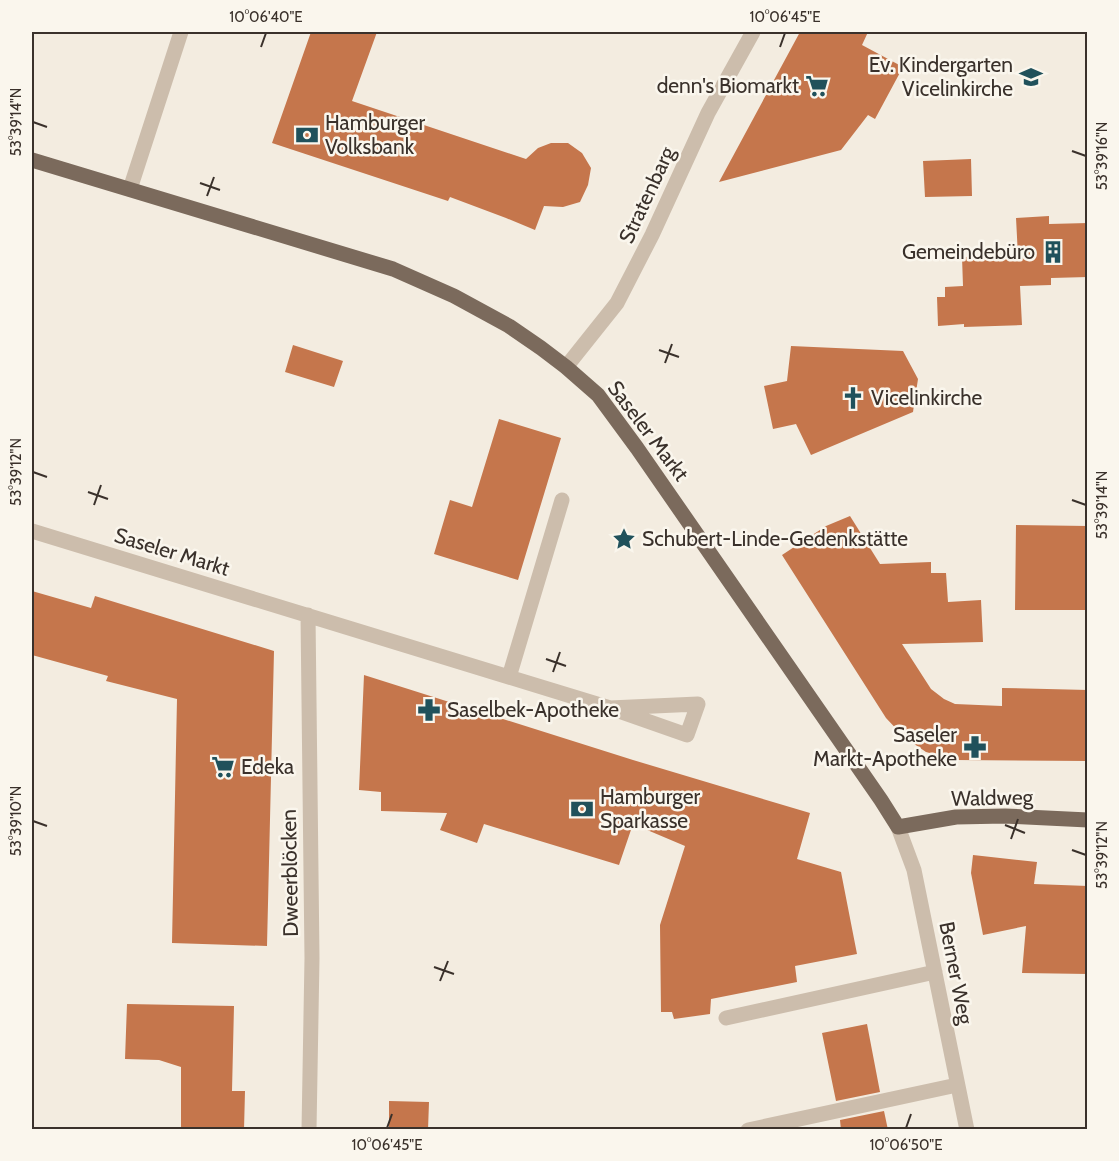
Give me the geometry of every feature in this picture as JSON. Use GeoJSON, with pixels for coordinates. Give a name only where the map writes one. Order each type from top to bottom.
{"type":"FeatureCollection","features":[{"type":"Feature","properties":{"kind":"main road","name":"Saseler Markt"},"geometry":{"type":"LineString","coordinates":[[32,160],[393,269],[453,296],[509,326],[541,348],[598,395],[638,448],[875,790],[898,827]]}},
{"type":"Feature","properties":{"kind":"main road","name":"Waldweg"},"geometry":{"type":"LineString","coordinates":[[898,827],[956,817],[1005,816],[1088,820]]}},
{"type":"Feature","properties":{"kind":"street"},"geometry":{"type":"LineString","coordinates":[[130,189],[181,32]]}},
{"type":"Feature","properties":{"kind":"street","name":"Stratenbarg"},"geometry":{"type":"LineString","coordinates":[[566,368],[617,303],[652,235],[708,113],[753,32]]}},
{"type":"Feature","properties":{"kind":"street"},"geometry":{"type":"LineString","coordinates":[[509,677],[562,500]]}},
{"type":"Feature","properties":{"kind":"street","name":"Saseler Markt"},"geometry":{"type":"LineString","coordinates":[[32,531],[610,708],[687,735],[698,704],[610,708]]}},
{"type":"Feature","properties":{"kind":"street","name":"Dweerblöcken"},"geometry":{"type":"LineString","coordinates":[[308,615],[312,958],[309,1130]]}},
{"type":"Feature","properties":{"kind":"street","name":"Berner Weg"},"geometry":{"type":"LineString","coordinates":[[898,827],[914,870],[967,1130]]}},
{"type":"Feature","properties":{"kind":"street"},"geometry":{"type":"LineString","coordinates":[[726,1018],[935,972]]}},
{"type":"Feature","properties":{"kind":"street"},"geometry":{"type":"LineString","coordinates":[[748,1130],[957,1085]]}},
{"type":"Feature","properties":{"kind":"building"},"geometry":{"type":"Polygon","coordinates":[[[311,32],[377,32],[352,101],[526,159],[538,148],[551,143],[568,143],[582,153],[591,168],[588,185],[580,202],[563,207],[544,206],[535,230],[450,197],[448,201],[272,143],[311,32]]]}},
{"type":"Feature","properties":{"kind":"building"},"geometry":{"type":"Polygon","coordinates":[[[800,32],[868,32],[862,45],[903,67],[875,119],[868,115],[841,150],[719,182],[800,32]]]}},
{"type":"Feature","properties":{"kind":"building"},"geometry":{"type":"Polygon","coordinates":[[[971,159],[972,196],[925,197],[923,161],[971,159]]]}},
{"type":"Feature","properties":{"kind":"building"},"geometry":{"type":"Polygon","coordinates":[[[1049,216],[1049,224],[1088,223],[1088,277],[1051,278],[1051,285],[1020,286],[1022,325],[938,326],[937,297],[945,297],[945,287],[963,286],[962,257],[1018,256],[1016,218],[1049,216]]]}},
{"type":"Feature","properties":{"kind":"building"},"geometry":{"type":"Polygon","coordinates":[[[293,345],[343,361],[334,387],[285,372],[293,345]]]}},
{"type":"Feature","properties":{"kind":"building","name":"Vicelinkirche"},"geometry":{"type":"Polygon","coordinates":[[[791,346],[903,351],[918,379],[913,412],[811,455],[796,424],[773,429],[764,386],[787,381],[791,346]]]}},
{"type":"Feature","properties":{"kind":"building"},"geometry":{"type":"Polygon","coordinates":[[[499,419],[561,438],[518,580],[434,554],[450,500],[472,507],[499,419]]]}},
{"type":"Feature","properties":{"kind":"building"},"geometry":{"type":"Polygon","coordinates":[[[850,516],[880,564],[931,562],[931,573],[946,573],[948,602],[981,600],[983,642],[902,644],[931,689],[955,704],[1002,706],[1002,688],[1088,690],[1088,761],[955,760],[926,752],[904,737],[886,718],[782,555],[826,526],[850,516]]]}},
{"type":"Feature","properties":{"kind":"building"},"geometry":{"type":"Polygon","coordinates":[[[1016,525],[1088,526],[1088,610],[1015,610],[1016,525]]]}},
{"type":"Feature","properties":{"kind":"building","name":"Edeka"},"geometry":{"type":"Polygon","coordinates":[[[32,591],[91,608],[95,596],[274,651],[267,946],[172,943],[177,699],[106,681],[108,676],[32,655],[32,591]]]}},
{"type":"Feature","properties":{"kind":"building"},"geometry":{"type":"Polygon","coordinates":[[[364,675],[810,813],[797,859],[841,872],[857,954],[795,966],[797,982],[711,999],[710,1014],[674,1019],[672,1012],[661,1012],[660,925],[685,846],[633,824],[619,865],[484,824],[477,843],[440,830],[447,813],[381,811],[381,792],[359,790],[364,675]]]}},
{"type":"Feature","properties":{"kind":"building"},"geometry":{"type":"Polygon","coordinates":[[[973,855],[1037,862],[1034,884],[1088,886],[1088,974],[1022,973],[1026,926],[983,935],[971,873],[973,855]]]}},
{"type":"Feature","properties":{"kind":"building"},"geometry":{"type":"Polygon","coordinates":[[[127,1004],[234,1006],[232,1091],[245,1091],[244,1130],[181,1130],[181,1067],[159,1060],[125,1059],[127,1004]]]}},
{"type":"Feature","properties":{"kind":"building"},"geometry":{"type":"Polygon","coordinates":[[[867,1024],[880,1092],[836,1101],[822,1033],[867,1024]]]}},
{"type":"Feature","properties":{"kind":"building"},"geometry":{"type":"Polygon","coordinates":[[[389,1101],[429,1102],[428,1130],[389,1130],[389,1101]]]}},
{"type":"Feature","properties":{"kind":"building"},"geometry":{"type":"Polygon","coordinates":[[[884,1111],[888,1130],[841,1130],[840,1120],[884,1111]]]}},
{"type":"Feature","properties":{"kind":"place","name":"Ev. Kindergarten Vicelinkirche"},"geometry":{"type":"Point","coordinates":[1031,77]}},
{"type":"Feature","properties":{"kind":"place","name":"denn's Biomarkt"},"geometry":{"type":"Point","coordinates":[817,86]}},
{"type":"Feature","properties":{"kind":"place","name":"Hamburger Volksbank"},"geometry":{"type":"Point","coordinates":[307,135]}},
{"type":"Feature","properties":{"kind":"place","name":"Gemeindebüro"},"geometry":{"type":"Point","coordinates":[1053,252]}},
{"type":"Feature","properties":{"kind":"place","name":"Vicelinkirche"},"geometry":{"type":"Point","coordinates":[853,398]}},
{"type":"Feature","properties":{"kind":"place","name":"Schubert-Linde-Gedenkstätte"},"geometry":{"type":"Point","coordinates":[624,539]}},
{"type":"Feature","properties":{"kind":"place","name":"Saselbek-Apotheke"},"geometry":{"type":"Point","coordinates":[429,710]}},
{"type":"Feature","properties":{"kind":"place","name":"Saseler Markt-Apotheke"},"geometry":{"type":"Point","coordinates":[975,747]}},
{"type":"Feature","properties":{"kind":"place","name":"Edeka"},"geometry":{"type":"Point","coordinates":[223,767]}},
{"type":"Feature","properties":{"kind":"place","name":"Hamburger Sparkasse"},"geometry":{"type":"Point","coordinates":[582,809]}}]}
